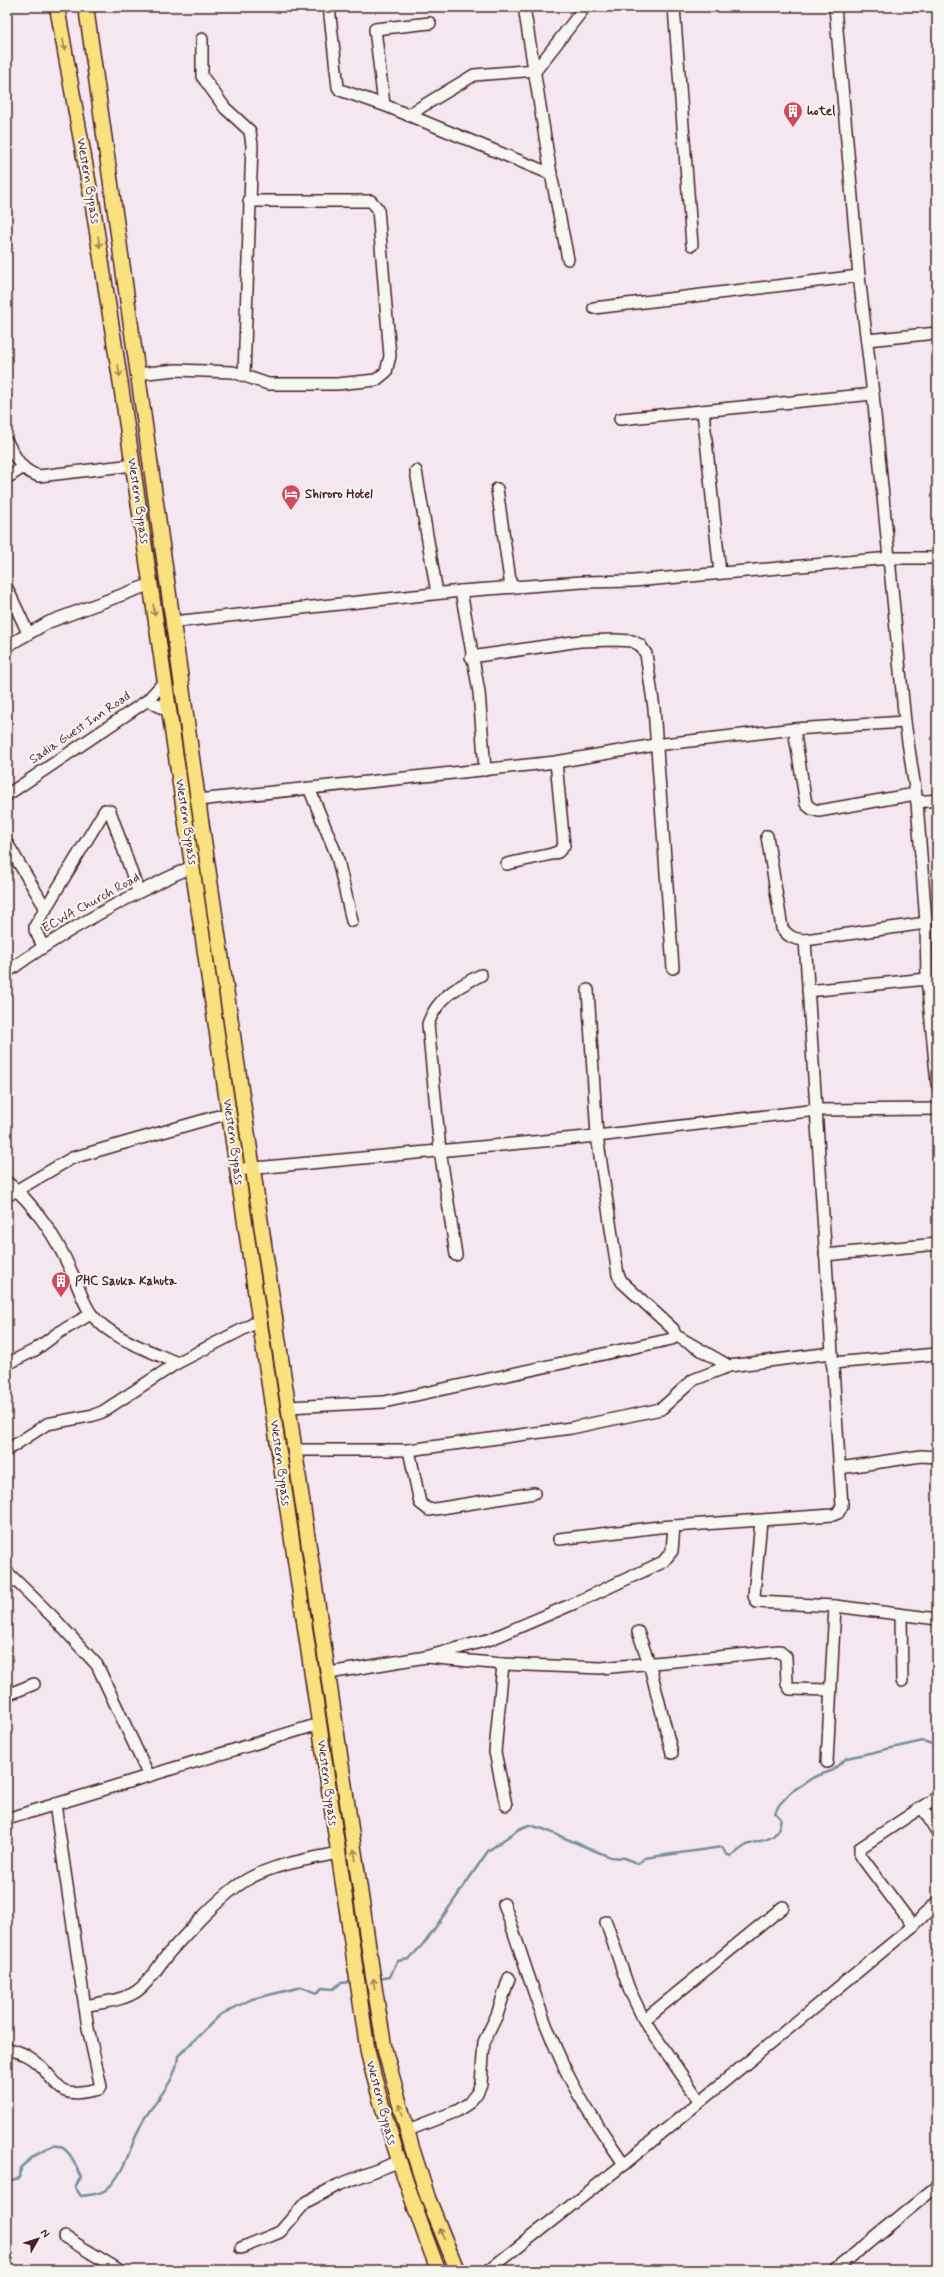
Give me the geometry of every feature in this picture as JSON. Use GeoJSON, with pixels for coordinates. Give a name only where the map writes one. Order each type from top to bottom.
{"type":"FeatureCollection","features":[{"type":"Feature","properties":{"kind":"main road","name":"Western Bypass"},"geometry":{"type":"LineString","coordinates":[[57,7],[93,207],[133,465],[337,1854],[368,2053],[380,2102],[398,2162],[438,2270]]}},
{"type":"Feature","properties":{"kind":"main road","name":"Western Bypass"},"geometry":{"type":"LineString","coordinates":[[86,7],[198,800],[385,2051],[428,2198],[457,2270]]}},
{"type":"Feature","properties":{"kind":"street"},"geometry":{"type":"LineString","coordinates":[[329,7],[338,86],[343,92],[384,105],[551,174]]}},
{"type":"Feature","properties":{"kind":"street"},"geometry":{"type":"LineString","coordinates":[[524,7],[536,70],[551,174],[568,259]]}},
{"type":"Feature","properties":{"kind":"street"},"geometry":{"type":"LineString","coordinates":[[408,115],[474,75],[536,70],[585,7]]}},
{"type":"Feature","properties":{"kind":"street"},"geometry":{"type":"LineString","coordinates":[[674,7],[692,245]]}},
{"type":"Feature","properties":{"kind":"street"},"geometry":{"type":"LineString","coordinates":[[835,7],[858,276],[867,340],[906,722],[916,798],[926,923],[927,979],[937,1084]]}},
{"type":"Feature","properties":{"kind":"street"},"geometry":{"type":"LineString","coordinates":[[384,105],[375,29],[430,23]]}},
{"type":"Feature","properties":{"kind":"street"},"geometry":{"type":"LineString","coordinates":[[202,40],[202,76],[219,100],[250,131],[252,145],[244,375]]}},
{"type":"Feature","properties":{"kind":"street"},"geometry":{"type":"LineString","coordinates":[[137,374],[176,370],[233,372],[268,384],[337,384],[376,380],[386,372],[390,356],[378,209],[371,201],[249,201]]}},
{"type":"Feature","properties":{"kind":"street"},"geometry":{"type":"LineString","coordinates":[[594,308],[858,276]]}},
{"type":"Feature","properties":{"kind":"street"},"geometry":{"type":"LineString","coordinates":[[867,340],[937,333]]}},
{"type":"Feature","properties":{"kind":"street"},"geometry":{"type":"LineString","coordinates":[[620,419],[873,394]]}},
{"type":"Feature","properties":{"kind":"street"},"geometry":{"type":"LineString","coordinates":[[703,411],[720,573]]}},
{"type":"Feature","properties":{"kind":"street"},"geometry":{"type":"LineString","coordinates":[[7,442],[22,468],[29,474],[39,476],[133,465]]}},
{"type":"Feature","properties":{"kind":"street"},"geometry":{"type":"LineString","coordinates":[[7,478],[22,468]]}},
{"type":"Feature","properties":{"kind":"street"},"geometry":{"type":"LineString","coordinates":[[416,471],[438,594]]}},
{"type":"Feature","properties":{"kind":"street"},"geometry":{"type":"LineString","coordinates":[[497,489],[511,587]]}},
{"type":"Feature","properties":{"kind":"street"},"geometry":{"type":"LineString","coordinates":[[173,622],[461,591],[582,582],[634,581],[890,558],[937,558]]}},
{"type":"Feature","properties":{"kind":"street"},"geometry":{"type":"LineString","coordinates":[[7,646],[49,622],[151,584]]}},
{"type":"Feature","properties":{"kind":"street"},"geometry":{"type":"LineString","coordinates":[[7,588],[28,633]]}},
{"type":"Feature","properties":{"kind":"street"},"geometry":{"type":"LineString","coordinates":[[461,591],[471,656],[479,692],[485,770]]}},
{"type":"Feature","properties":{"kind":"street"},"geometry":{"type":"LineString","coordinates":[[471,656],[580,641],[632,641],[640,646],[646,654],[654,708],[655,745],[673,968]]}},
{"type":"Feature","properties":{"kind":"street","name":"Sadia Guest Inn Road"},"geometry":{"type":"LineString","coordinates":[[7,794],[148,700],[164,682]]}},
{"type":"Feature","properties":{"kind":"street"},"geometry":{"type":"LineString","coordinates":[[148,700],[168,710]]}},
{"type":"Feature","properties":{"kind":"street"},"geometry":{"type":"LineString","coordinates":[[198,800],[556,762],[655,745],[794,729],[906,722]]}},
{"type":"Feature","properties":{"kind":"street"},"geometry":{"type":"LineString","coordinates":[[794,729],[806,804],[812,809],[819,811],[916,798],[937,800]]}},
{"type":"Feature","properties":{"kind":"street"},"geometry":{"type":"LineString","coordinates":[[507,864],[552,854],[558,852],[564,846],[556,762]]}},
{"type":"Feature","properties":{"kind":"street"},"geometry":{"type":"LineString","coordinates":[[309,788],[337,856],[352,921]]}},
{"type":"Feature","properties":{"kind":"street"},"geometry":{"type":"LineString","coordinates":[[44,946],[35,930],[105,810],[110,811],[138,891]]}},
{"type":"Feature","properties":{"kind":"street"},"geometry":{"type":"LineString","coordinates":[[767,836],[782,928],[786,934],[794,939],[805,940],[926,923]]}},
{"type":"Feature","properties":{"kind":"street"},"geometry":{"type":"LineString","coordinates":[[7,843],[46,910]]}},
{"type":"Feature","properties":{"kind":"street","name":"ECWA Church Road"},"geometry":{"type":"LineString","coordinates":[[7,972],[44,946],[138,891],[193,866]]}},
{"type":"Feature","properties":{"kind":"street"},"geometry":{"type":"LineString","coordinates":[[559,1539],[674,1526],[761,1521],[838,1513],[842,1506],[805,940]]}},
{"type":"Feature","properties":{"kind":"street"},"geometry":{"type":"LineString","coordinates":[[456,1255],[440,1150],[428,1024],[433,1010],[447,994],[481,975]]}},
{"type":"Feature","properties":{"kind":"street"},"geometry":{"type":"LineString","coordinates":[[808,992],[927,979]]}},
{"type":"Feature","properties":{"kind":"street"},"geometry":{"type":"LineString","coordinates":[[288,1407],[384,1402],[672,1339],[674,1335],[673,1329],[622,1282],[618,1275],[597,1136],[588,990]]}},
{"type":"Feature","properties":{"kind":"street"},"geometry":{"type":"LineString","coordinates":[[237,1170],[597,1136],[817,1110],[937,1109]]}},
{"type":"Feature","properties":{"kind":"street"},"geometry":{"type":"LineString","coordinates":[[7,1196],[18,1191],[72,1158],[229,1113]]}},
{"type":"Feature","properties":{"kind":"street"},"geometry":{"type":"LineString","coordinates":[[7,1182],[18,1191],[46,1226],[66,1258],[91,1314],[106,1328],[177,1363]]}},
{"type":"Feature","properties":{"kind":"street"},"geometry":{"type":"LineString","coordinates":[[825,1255],[937,1244]]}},
{"type":"Feature","properties":{"kind":"street"},"geometry":{"type":"LineString","coordinates":[[7,1364],[35,1350],[58,1333],[91,1314]]}},
{"type":"Feature","properties":{"kind":"street"},"geometry":{"type":"LineString","coordinates":[[7,1450],[47,1424],[94,1416],[102,1412],[177,1363],[259,1321]]}},
{"type":"Feature","properties":{"kind":"street"},"geometry":{"type":"LineString","coordinates":[[674,1335],[729,1366]]}},
{"type":"Feature","properties":{"kind":"street"},"geometry":{"type":"LineString","coordinates":[[295,1450],[409,1450],[571,1428],[661,1409],[693,1380],[729,1366],[832,1358],[937,1354]]}},
{"type":"Feature","properties":{"kind":"street"},"geometry":{"type":"LineString","coordinates":[[409,1450],[420,1503],[423,1508],[429,1510],[534,1494]]}},
{"type":"Feature","properties":{"kind":"street"},"geometry":{"type":"LineString","coordinates":[[840,1468],[921,1456],[937,1456]]}},
{"type":"Feature","properties":{"kind":"street"},"geometry":{"type":"LineString","coordinates":[[761,1521],[754,1596],[757,1602],[835,1606],[901,1616],[937,1618]]}},
{"type":"Feature","properties":{"kind":"street"},"geometry":{"type":"LineString","coordinates":[[329,1673],[426,1657],[491,1639],[575,1604],[663,1562],[672,1551],[674,1526]]}},
{"type":"Feature","properties":{"kind":"street"},"geometry":{"type":"LineString","coordinates":[[7,1572],[53,1617],[97,1665],[149,1776]]}},
{"type":"Feature","properties":{"kind":"street"},"geometry":{"type":"LineString","coordinates":[[827,1762],[835,1606]]}},
{"type":"Feature","properties":{"kind":"street"},"geometry":{"type":"LineString","coordinates":[[901,1616],[902,1681]]}},
{"type":"Feature","properties":{"kind":"street"},"geometry":{"type":"LineString","coordinates":[[638,1632],[649,1663],[672,1753]]}},
{"type":"Feature","properties":{"kind":"street"},"geometry":{"type":"LineString","coordinates":[[426,1657],[503,1664],[601,1668],[779,1651],[786,1657],[787,1684],[790,1689],[830,1690]]}},
{"type":"Feature","properties":{"kind":"street"},"geometry":{"type":"LineString","coordinates":[[503,1664],[495,1752],[506,1805]]}},
{"type":"Feature","properties":{"kind":"street"},"geometry":{"type":"LineString","coordinates":[[7,1696],[34,1684]]}},
{"type":"Feature","properties":{"kind":"street"},"geometry":{"type":"LineString","coordinates":[[7,1819],[318,1724]]}},
{"type":"Feature","properties":{"kind":"street"},"geometry":{"type":"LineString","coordinates":[[913,1926],[860,1854],[860,1848],[937,1797]]}},
{"type":"Feature","properties":{"kind":"street"},"geometry":{"type":"LineString","coordinates":[[7,2049],[25,2054],[39,2063],[65,2092],[74,2093],[99,2089],[101,2087],[85,2006],[55,1804]]}},
{"type":"Feature","properties":{"kind":"street"},"geometry":{"type":"LineString","coordinates":[[922,1807],[937,1832]]}},
{"type":"Feature","properties":{"kind":"street"},"geometry":{"type":"LineString","coordinates":[[85,2006],[128,1996],[138,1991],[168,1954],[203,1918],[237,1887],[253,1876],[274,1868],[337,1854]]}},
{"type":"Feature","properties":{"kind":"street"},"geometry":{"type":"LineString","coordinates":[[489,2270],[624,2164],[913,1926],[937,1902]]}},
{"type":"Feature","properties":{"kind":"street"},"geometry":{"type":"LineString","coordinates":[[504,1904],[548,2032],[562,2064],[584,2105],[624,2164]]}},
{"type":"Feature","properties":{"kind":"street"},"geometry":{"type":"LineString","coordinates":[[644,2020],[783,1907]]}},
{"type":"Feature","properties":{"kind":"street"},"geometry":{"type":"LineString","coordinates":[[606,1922],[628,1988],[644,2020],[700,2100]]}},
{"type":"Feature","properties":{"kind":"street"},"geometry":{"type":"LineString","coordinates":[[408,2130],[457,2111],[469,2103],[477,2093],[482,2084],[484,2042],[498,2015],[508,1978]]}},
{"type":"Feature","properties":{"kind":"street"},"geometry":{"type":"LineString","coordinates":[[241,2248],[280,2232],[306,2202],[338,2185],[398,2162]]}},
{"type":"Feature","properties":{"kind":"street"},"geometry":{"type":"LineString","coordinates":[[835,2270],[937,2186]]}},
{"type":"Feature","properties":{"kind":"street"},"geometry":{"type":"LineString","coordinates":[[65,2237],[116,2269]]}},
{"type":"Feature","properties":{"kind":"waterway"},"geometry":{"type":"LineString","coordinates":[[378,1979],[390,1977],[397,1961],[409,1959],[426,1941],[488,1851],[519,1829],[529,1825],[543,1829],[610,1857],[625,1858],[638,1864],[645,1858],[722,1847],[726,1854],[731,1856],[747,1845],[773,1836],[777,1832],[781,1819],[775,1813],[779,1805],[791,1792],[814,1777],[831,1771],[847,1758],[923,1741],[937,1746]]}},
{"type":"Feature","properties":{"kind":"waterway"},"geometry":{"type":"LineString","coordinates":[[7,2175],[11,2180],[20,2178],[21,2167],[41,2151],[49,2147],[56,2146],[63,2148],[75,2163],[81,2177],[75,2187],[81,2196],[104,2191],[114,2182],[119,2174],[139,2128],[170,2082],[174,2074],[178,2056],[220,2015],[252,1999],[302,1987],[317,1993],[322,1988],[333,1989],[341,1983],[353,1982]]}},
{"type":"Feature","properties":{"kind":"place","name":"hotel"},"geometry":{"type":"Point","coordinates":[793,128]}},
{"type":"Feature","properties":{"kind":"place","name":"Shiroro Hotel"},"geometry":{"type":"Point","coordinates":[291,511]}},
{"type":"Feature","properties":{"kind":"place","name":"PHC Sauka Kahuta"},"geometry":{"type":"Point","coordinates":[61,1298]}}]}
